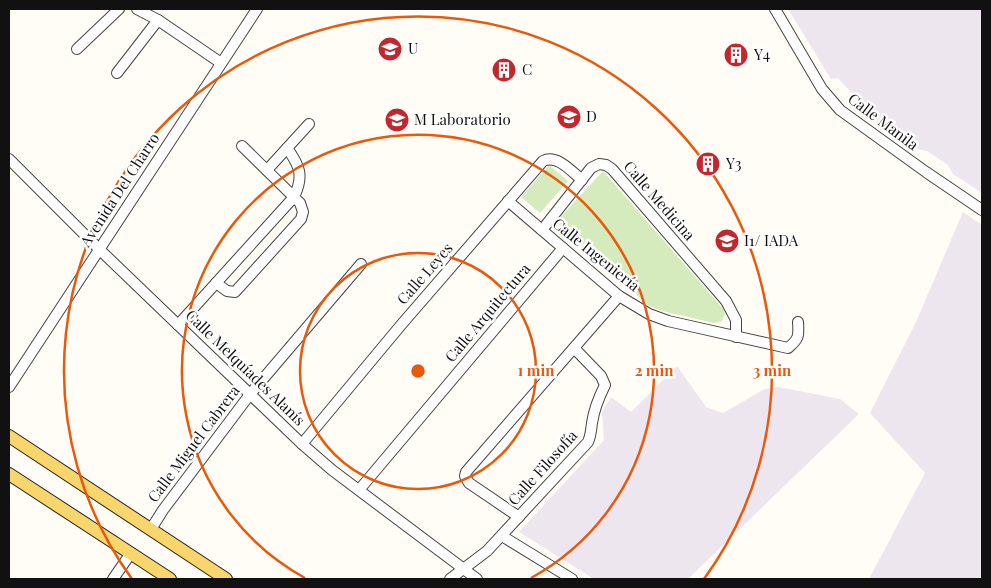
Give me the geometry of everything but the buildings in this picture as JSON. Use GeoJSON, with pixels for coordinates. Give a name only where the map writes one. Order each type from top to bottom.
{"type":"FeatureCollection","features":[{"type":"Feature","properties":{"kind":"main road"},"geometry":{"type":"LineString","coordinates":[[9,436],[226,579]]}},
{"type":"Feature","properties":{"kind":"main road"},"geometry":{"type":"LineString","coordinates":[[9,474],[170,579]]}},
{"type":"Feature","properties":{"kind":"street"},"geometry":{"type":"LineString","coordinates":[[77,49],[119,9]]}},
{"type":"Feature","properties":{"kind":"street"},"geometry":{"type":"LineString","coordinates":[[137,9],[158,20],[221,63]]}},
{"type":"Feature","properties":{"kind":"street","name":"Avenida Del Charro"},"geometry":{"type":"LineString","coordinates":[[9,387],[257,9]]}},
{"type":"Feature","properties":{"kind":"street","name":"Calle Manila"},"geometry":{"type":"LineString","coordinates":[[775,9],[822,89],[840,110],[911,162],[982,210]]}},
{"type":"Feature","properties":{"kind":"street"},"geometry":{"type":"LineString","coordinates":[[116,73],[158,20]]}},
{"type":"Feature","properties":{"kind":"street"},"geometry":{"type":"LineString","coordinates":[[267,170],[309,124]]}},
{"type":"Feature","properties":{"kind":"street"},"geometry":{"type":"LineString","coordinates":[[216,283],[229,292],[235,292],[301,220],[303,215],[302,208],[294,197],[242,146]]}},
{"type":"Feature","properties":{"kind":"street"},"geometry":{"type":"LineString","coordinates":[[178,325],[294,197],[299,183],[300,169],[287,148]]}},
{"type":"Feature","properties":{"kind":"street","name":"Calle Melquíades Alanís"},"geometry":{"type":"LineString","coordinates":[[9,159],[99,249],[302,444],[332,470],[477,579]]}},
{"type":"Feature","properties":{"kind":"street","name":"Calle Leyes"},"geometry":{"type":"LineString","coordinates":[[302,444],[401,325],[543,161],[548,159],[558,161],[582,180]]}},
{"type":"Feature","properties":{"kind":"street","name":"Calle Medicina"},"geometry":{"type":"LineString","coordinates":[[542,230],[595,165],[603,164],[612,169],[726,301],[736,320],[736,337]]}},
{"type":"Feature","properties":{"kind":"street","name":"Calle Ingeniería"},"geometry":{"type":"LineString","coordinates":[[508,201],[619,296],[658,318],[788,348],[794,343],[799,334],[798,322]]}},
{"type":"Feature","properties":{"kind":"street","name":"Calle Arquitectura"},"geometry":{"type":"LineString","coordinates":[[359,490],[563,248]]}},
{"type":"Feature","properties":{"kind":"street","name":"Calle Miguel Cabrera"},"geometry":{"type":"LineString","coordinates":[[151,529],[163,510],[251,393],[361,264]]}},
{"type":"Feature","properties":{"kind":"street"},"geometry":{"type":"LineString","coordinates":[[519,517],[469,483],[465,476],[466,472],[619,296]]}},
{"type":"Feature","properties":{"kind":"street","name":"Calle Filosofía"},"geometry":{"type":"LineString","coordinates":[[450,579],[464,570],[502,536],[588,442],[592,435],[591,424],[594,411],[605,385],[601,376],[574,348]]}},
{"type":"Feature","properties":{"kind":"street"},"geometry":{"type":"LineString","coordinates":[[502,536],[572,579]]}},
{"type":"Feature","properties":{"kind":"street"},"geometry":{"type":"LineString","coordinates":[[113,579],[130,554]]}},
{"type":"Feature","properties":{"kind":"shaded area"},"geometry":{"type":"Polygon","coordinates":[[[788,9],[982,9],[982,193],[953,174],[948,165],[927,151],[917,149],[861,109],[859,101],[838,78],[831,79],[788,9]]]}},
{"type":"Feature","properties":{"kind":"shaded area"},"geometry":{"type":"Polygon","coordinates":[[[963,212],[982,225],[982,579],[869,579],[925,473],[870,413],[916,322],[963,212]]]}},
{"type":"Feature","properties":{"kind":"shaded area"},"geometry":{"type":"Polygon","coordinates":[[[677,366],[706,407],[723,413],[765,389],[779,387],[840,399],[859,414],[688,579],[594,579],[519,532],[604,440],[602,412],[611,397],[631,412],[677,366]]]}},
{"type":"Feature","properties":{"kind":"green space"},"geometry":{"type":"Polygon","coordinates":[[[549,165],[568,181],[540,213],[521,197],[549,165]]]}},
{"type":"Feature","properties":{"kind":"green space"},"geometry":{"type":"Polygon","coordinates":[[[603,171],[726,312],[722,321],[714,323],[662,311],[649,306],[556,222],[603,171]]]}},
{"type":"Feature","properties":{"kind":"place","name":"U"},"geometry":{"type":"Point","coordinates":[390,49]}},
{"type":"Feature","properties":{"kind":"place","name":"Y4"},"geometry":{"type":"Point","coordinates":[736,55]}},
{"type":"Feature","properties":{"kind":"place","name":"C"},"geometry":{"type":"Point","coordinates":[504,70]}},
{"type":"Feature","properties":{"kind":"place","name":"D"},"geometry":{"type":"Point","coordinates":[569,117]}},
{"type":"Feature","properties":{"kind":"place","name":"M Laboratorio"},"geometry":{"type":"Point","coordinates":[397,120]}},
{"type":"Feature","properties":{"kind":"place","name":"Y3"},"geometry":{"type":"Point","coordinates":[708,164]}},
{"type":"Feature","properties":{"kind":"place","name":"I1/ IADA"},"geometry":{"type":"Point","coordinates":[727,241]}}]}
